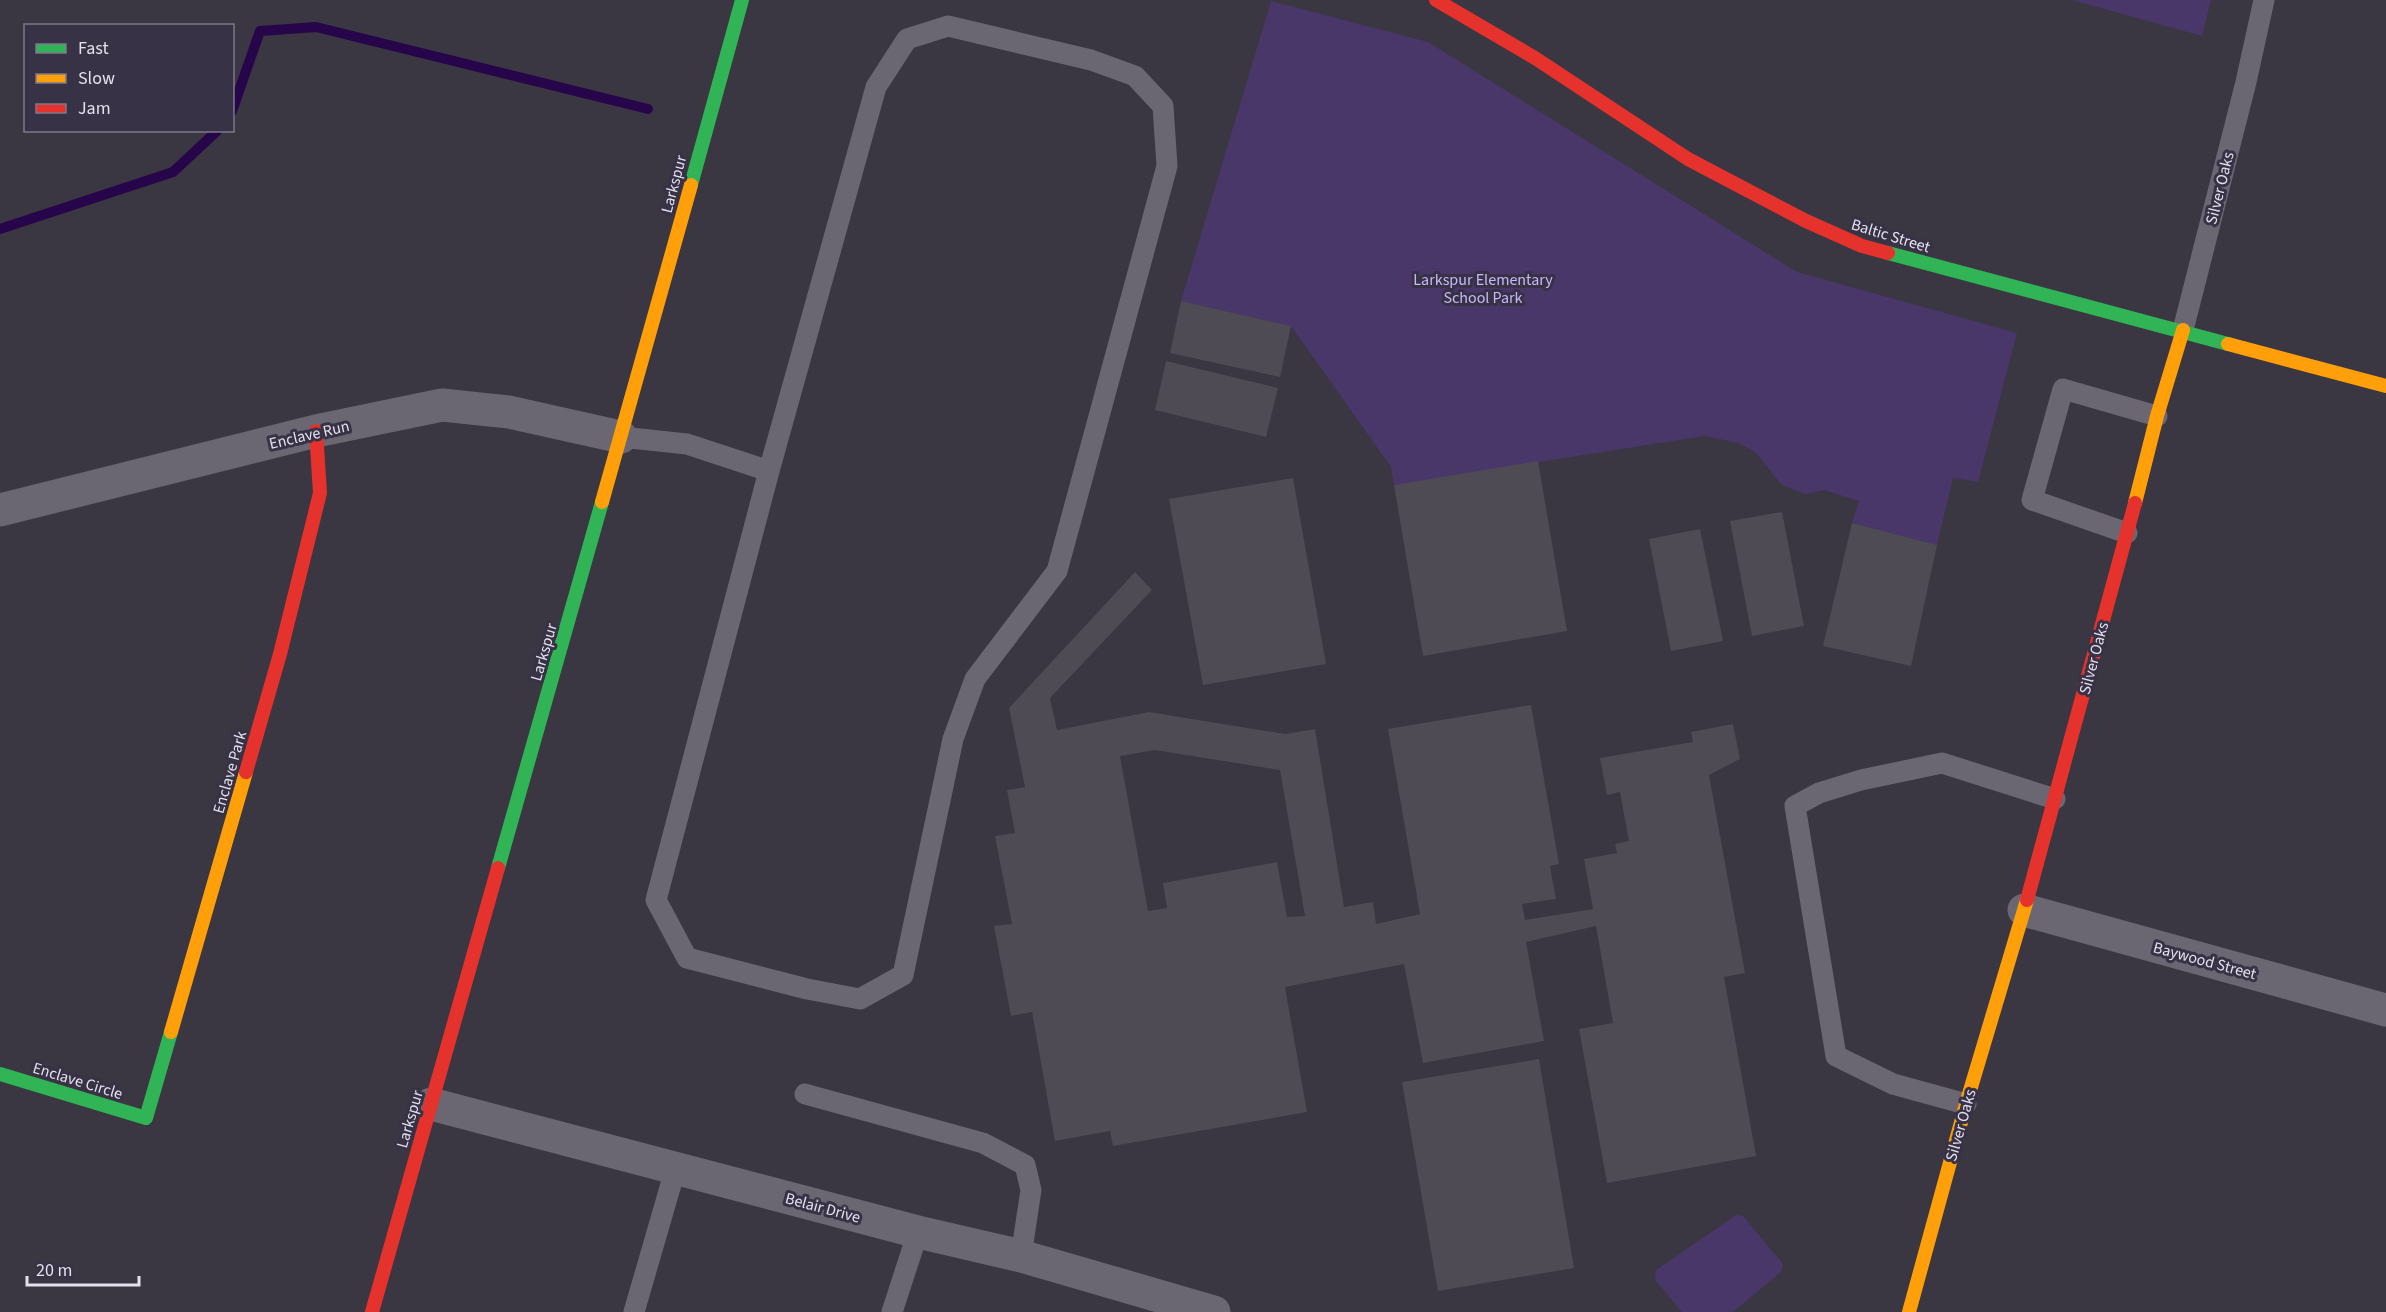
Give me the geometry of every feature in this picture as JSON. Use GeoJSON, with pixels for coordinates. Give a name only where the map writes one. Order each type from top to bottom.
{"type":"FeatureCollection","features":[{"type":"Feature","properties":{"kind":"street","name":"Larkspur"},"geometry":{"type":"LineString","coordinates":[[372,1312],[621,437],[742,0]]}},
{"type":"Feature","properties":{"kind":"street","name":"Baltic Street"},"geometry":{"type":"LineString","coordinates":[[1436,0],[1535,57],[1688,159],[1806,221],[1853,242],[2386,386]]}},
{"type":"Feature","properties":{"kind":"street","name":"Silver Oaks"},"geometry":{"type":"LineString","coordinates":[[1909,1312],[1966,1104],[2055,799],[2182,330]]}},
{"type":"Feature","properties":{"kind":"street","name":"Enclave Run"},"geometry":{"type":"LineString","coordinates":[[0,510],[316,431],[442,405],[509,412],[621,437]]}},
{"type":"Feature","properties":{"kind":"street","name":"Enclave Park"},"geometry":{"type":"LineString","coordinates":[[146,1118],[286,631],[320,493],[316,431]]}},
{"type":"Feature","properties":{"kind":"street","name":"Baywood Street"},"geometry":{"type":"LineString","coordinates":[[2024,910],[2386,1010]]}},
{"type":"Feature","properties":{"kind":"street","name":"Enclave Circle"},"geometry":{"type":"LineString","coordinates":[[0,1074],[146,1118]]}},
{"type":"Feature","properties":{"kind":"street","name":"Belair Drive"},"geometry":{"type":"LineString","coordinates":[[430,1104],[1021,1257],[1214,1312]]}},
{"type":"Feature","properties":{"kind":"lane","name":"Silver Oaks"},"geometry":{"type":"LineString","coordinates":[[2182,330],[2246,82],[2264,0]]}},
{"type":"Feature","properties":{"kind":"lane"},"geometry":{"type":"LineString","coordinates":[[948,26],[1091,60],[1135,76],[1163,106],[1167,166],[1057,571],[975,679],[953,738],[903,975],[860,999],[807,989],[687,957],[656,900],[769,471],[876,87],[907,39],[948,26]]}},
{"type":"Feature","properties":{"kind":"lane"},"geometry":{"type":"LineString","coordinates":[[2127,533],[2032,500],[2063,389],[2157,416]]}},
{"type":"Feature","properties":{"kind":"lane"},"geometry":{"type":"LineString","coordinates":[[621,437],[687,444],[769,471]]}},
{"type":"Feature","properties":{"kind":"lane"},"geometry":{"type":"LineString","coordinates":[[1966,1104],[1893,1084],[1836,1056],[1795,806],[1819,793],[1861,780],[1942,763],[2055,799]]}},
{"type":"Feature","properties":{"kind":"lane"},"geometry":{"type":"LineString","coordinates":[[805,1094],[982,1143],[1026,1165],[1031,1190],[1021,1257]]}},
{"type":"Feature","properties":{"kind":"lane"},"geometry":{"type":"LineString","coordinates":[[634,1312],[676,1167]]}},
{"type":"Feature","properties":{"kind":"lane"},"geometry":{"type":"LineString","coordinates":[[892,1312],[918,1232]]}},
{"type":"Feature","properties":{"kind":"green space"},"geometry":{"type":"Polygon","coordinates":[[[2072,0],[2211,0],[2202,36],[2072,0]]]}},
{"type":"Feature","properties":{"kind":"green space","name":"Larkspur Elementary School Park"},"geometry":{"type":"Polygon","coordinates":[[[1271,1],[1428,42],[1797,272],[2017,333],[1978,482],[1953,478],[1937,545],[1852,523],[1859,501],[1824,490],[1805,494],[1782,485],[1756,453],[1739,443],[1704,436],[1394,485],[1391,467],[1291,326],[1181,301],[1271,1]]]}},
{"type":"Feature","properties":{"kind":"green space"},"geometry":{"type":"Polygon","coordinates":[[[1736,1215],[1743,1216],[1783,1264],[1781,1272],[1733,1312],[1682,1312],[1655,1280],[1656,1270],[1736,1215]]]}},
{"type":"Feature","properties":{"kind":"building"},"geometry":{"type":"Polygon","coordinates":[[[1181,301],[1291,326],[1280,377],[1170,353],[1181,301]]]}},
{"type":"Feature","properties":{"kind":"building"},"geometry":{"type":"Polygon","coordinates":[[[1166,361],[1278,388],[1266,437],[1155,410],[1166,361]]]}},
{"type":"Feature","properties":{"kind":"building"},"geometry":{"type":"Polygon","coordinates":[[[1538,461],[1567,631],[1423,656],[1394,485],[1538,461]]]}},
{"type":"Feature","properties":{"kind":"building"},"geometry":{"type":"Polygon","coordinates":[[[1293,478],[1326,664],[1203,685],[1169,499],[1293,478]]]}},
{"type":"Feature","properties":{"kind":"building"},"geometry":{"type":"Polygon","coordinates":[[[1782,512],[1804,626],[1752,636],[1730,521],[1782,512]]]}},
{"type":"Feature","properties":{"kind":"building"},"geometry":{"type":"Polygon","coordinates":[[[1852,523],[1937,545],[1911,666],[1823,646],[1852,523]]]}},
{"type":"Feature","properties":{"kind":"building"},"geometry":{"type":"Polygon","coordinates":[[[1700,529],[1723,641],[1671,651],[1649,539],[1700,529]]]}},
{"type":"Feature","properties":{"kind":"building"},"geometry":{"type":"Polygon","coordinates":[[[1135,572],[1152,590],[1050,698],[1057,730],[1149,712],[1285,734],[1315,729],[1344,907],[1373,902],[1376,924],[1420,914],[1388,729],[1531,705],[1559,864],[1550,866],[1556,899],[1522,904],[1525,920],[1593,909],[1584,859],[1617,853],[1615,844],[1629,841],[1620,792],[1607,795],[1600,758],[1693,742],[1691,732],[1733,724],[1740,759],[1709,775],[1745,973],[1724,977],[1756,1156],[1607,1183],[1579,1029],[1613,1023],[1596,926],[1526,942],[1544,1041],[1423,1063],[1404,964],[1285,987],[1307,1112],[1113,1146],[1110,1131],[1055,1141],[1032,1012],[1011,1016],[994,926],[1012,924],[995,836],[1015,833],[1007,790],[1025,787],[1009,708],[1135,572]],[[1155,750],[1120,756],[1148,911],[1167,908],[1163,883],[1277,862],[1287,917],[1305,916],[1280,770],[1155,750]]]}},
{"type":"Feature","properties":{"kind":"building"},"geometry":{"type":"Polygon","coordinates":[[[1539,1059],[1574,1268],[1438,1291],[1402,1082],[1539,1059]]]}},
{"type":"Feature","properties":{"kind":"waterway"},"geometry":{"type":"LineString","coordinates":[[234,105],[260,31],[316,27],[648,109]]}},
{"type":"Feature","properties":{"kind":"waterway"},"geometry":{"type":"LineString","coordinates":[[0,229],[173,172],[216,132]]}},
{"type":"Feature","properties":{"kind":"traffic: fast"},"geometry":{"type":"LineString","coordinates":[[691,185],[742,0]]}},
{"type":"Feature","properties":{"kind":"traffic: fast"},"geometry":{"type":"LineString","coordinates":[[1888,253],[2228,344]]}},
{"type":"Feature","properties":{"kind":"traffic: fast"},"geometry":{"type":"LineString","coordinates":[[498,868],[602,502]]}},
{"type":"Feature","properties":{"kind":"traffic: fast"},"geometry":{"type":"LineString","coordinates":[[0,1074],[146,1118],[171,1032]]}},
{"type":"Feature","properties":{"kind":"traffic: slow"},"geometry":{"type":"LineString","coordinates":[[602,502],[691,185]]}},
{"type":"Feature","properties":{"kind":"traffic: slow"},"geometry":{"type":"LineString","coordinates":[[2135,503],[2157,416],[2183,330]]}},
{"type":"Feature","properties":{"kind":"traffic: slow"},"geometry":{"type":"LineString","coordinates":[[2228,344],[2386,386]]}},
{"type":"Feature","properties":{"kind":"traffic: slow"},"geometry":{"type":"LineString","coordinates":[[171,1032],[246,772]]}},
{"type":"Feature","properties":{"kind":"traffic: slow"},"geometry":{"type":"LineString","coordinates":[[1909,1312],[1966,1104],[2027,900]]}},
{"type":"Feature","properties":{"kind":"traffic: jam"},"geometry":{"type":"LineString","coordinates":[[1436,0],[1535,58],[1688,159],[1806,221],[1862,246],[1888,253]]}},
{"type":"Feature","properties":{"kind":"traffic: jam"},"geometry":{"type":"LineString","coordinates":[[246,772],[280,654],[320,493],[316,431]]}},
{"type":"Feature","properties":{"kind":"traffic: jam"},"geometry":{"type":"LineString","coordinates":[[2027,900],[2135,503]]}},
{"type":"Feature","properties":{"kind":"traffic: jam"},"geometry":{"type":"LineString","coordinates":[[372,1312],[498,868]]}}]}
